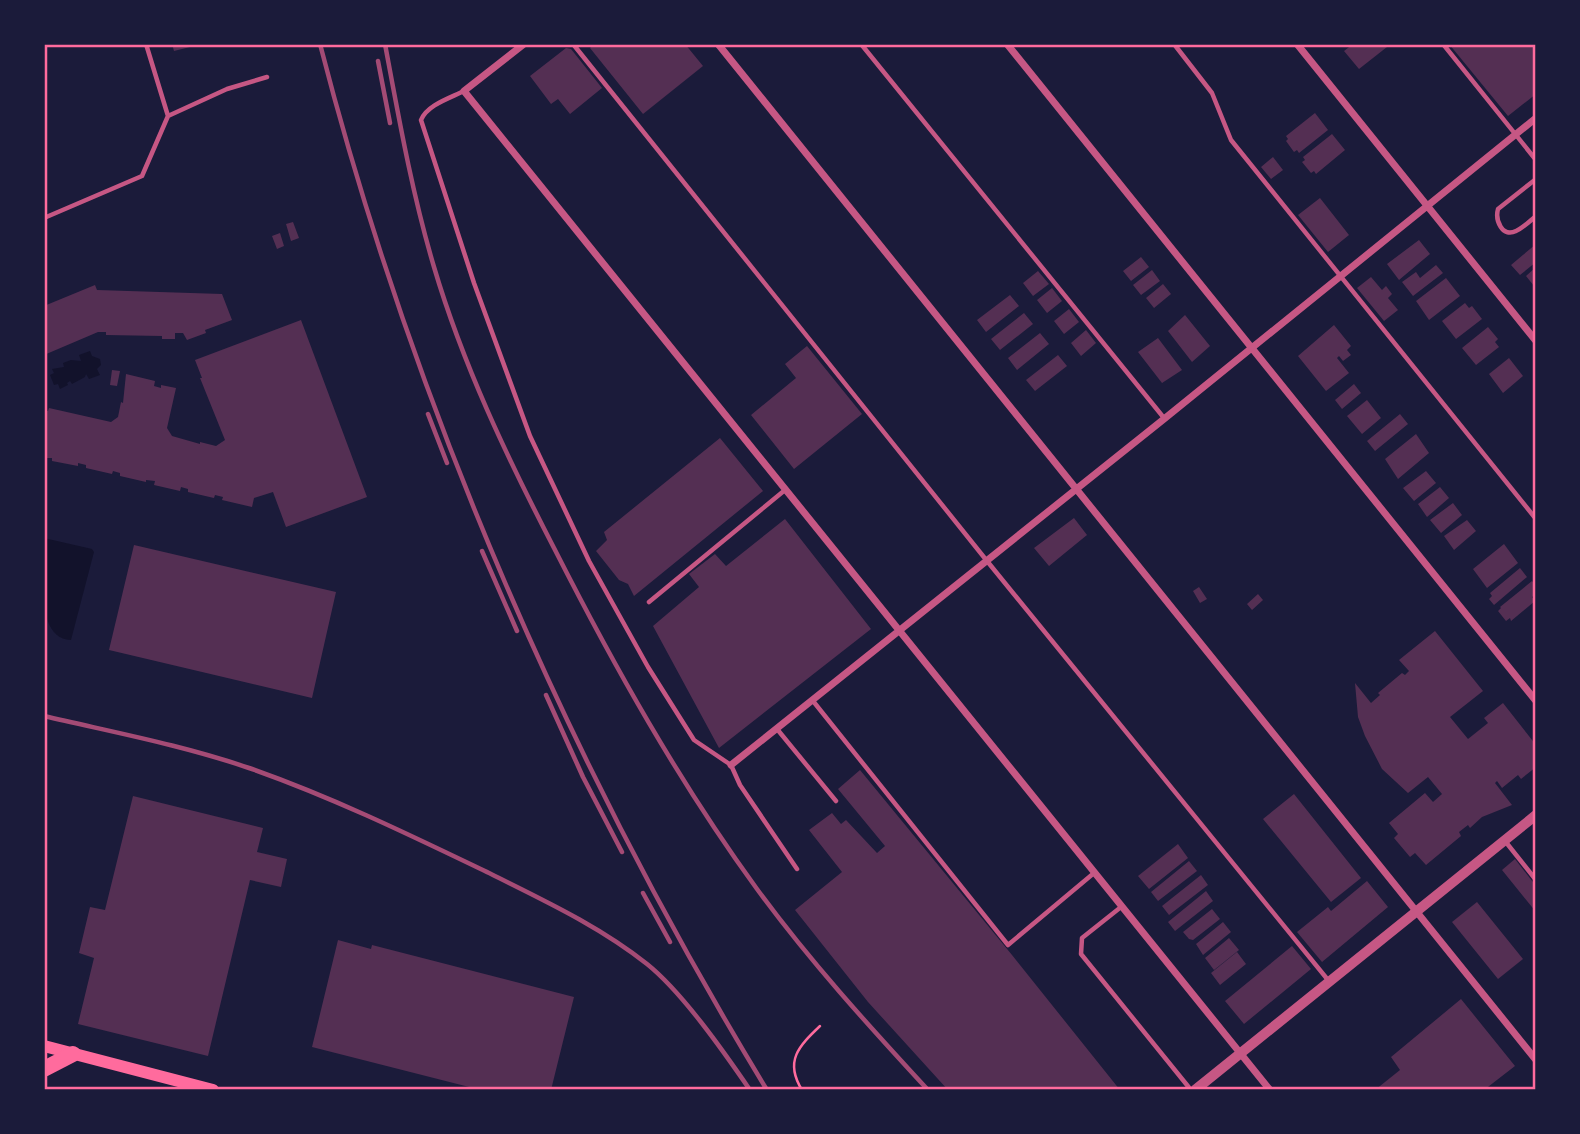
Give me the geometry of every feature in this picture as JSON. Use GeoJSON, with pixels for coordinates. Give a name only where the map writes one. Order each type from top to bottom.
{"type":"FeatureCollection","features":[{"type":"Feature","properties":{"kind":"highway"},"geometry":{"type":"LineString","coordinates":[[44,1069],[73,1054]]}},
{"type":"Feature","properties":{"kind":"main road"},"geometry":{"type":"LineString","coordinates":[[44,1046],[213,1090]]}},
{"type":"Feature","properties":{"kind":"street"},"geometry":{"type":"LineString","coordinates":[[524,44],[464,91],[1270,1090]]}},
{"type":"Feature","properties":{"kind":"street"},"geometry":{"type":"LineString","coordinates":[[718,44],[1536,1060]]}},
{"type":"Feature","properties":{"kind":"street"},"geometry":{"type":"LineString","coordinates":[[1007,44],[1536,701]]}},
{"type":"Feature","properties":{"kind":"street"},"geometry":{"type":"LineString","coordinates":[[1297,44],[1536,341]]}},
{"type":"Feature","properties":{"kind":"street"},"geometry":{"type":"LineString","coordinates":[[731,765],[1536,118]]}},
{"type":"Feature","properties":{"kind":"street"},"geometry":{"type":"LineString","coordinates":[[1193,1090],[1536,815]]}},
{"type":"Feature","properties":{"kind":"lane"},"geometry":{"type":"LineString","coordinates":[[44,218],[142,176],[167,116],[146,44]]}},
{"type":"Feature","properties":{"kind":"lane"},"geometry":{"type":"LineString","coordinates":[[573,44],[1329,982]]}},
{"type":"Feature","properties":{"kind":"lane"},"geometry":{"type":"LineString","coordinates":[[861,44],[1164,419]]}},
{"type":"Feature","properties":{"kind":"lane"},"geometry":{"type":"LineString","coordinates":[[1174,44],[1212,93],[1231,140],[1536,519]]}},
{"type":"Feature","properties":{"kind":"lane"},"geometry":{"type":"LineString","coordinates":[[1443,44],[1536,160]]}},
{"type":"Feature","properties":{"kind":"lane"},"geometry":{"type":"LineString","coordinates":[[167,116],[227,89],[267,77]]}},
{"type":"Feature","properties":{"kind":"lane"},"geometry":{"type":"LineString","coordinates":[[464,91],[434,106],[421,120],[474,283],[530,436],[589,561],[648,667],[694,740],[731,765],[740,785],[797,869]]}},
{"type":"Feature","properties":{"kind":"lane"},"geometry":{"type":"LineString","coordinates":[[1536,179],[1498,208],[1496,214],[1502,228],[1515,233],[1536,216]]}},
{"type":"Feature","properties":{"kind":"lane"},"geometry":{"type":"LineString","coordinates":[[649,601],[785,490]]}},
{"type":"Feature","properties":{"kind":"lane"},"geometry":{"type":"LineString","coordinates":[[812,700],[1008,944],[1094,873]]}},
{"type":"Feature","properties":{"kind":"lane"},"geometry":{"type":"LineString","coordinates":[[776,728],[835,800]]}},
{"type":"Feature","properties":{"kind":"lane"},"geometry":{"type":"LineString","coordinates":[[1504,841],[1536,880]]}},
{"type":"Feature","properties":{"kind":"lane"},"geometry":{"type":"LineString","coordinates":[[1121,907],[1082,938],[1081,954],[1193,1090]]}},
{"type":"Feature","properties":{"kind":"path"},"geometry":{"type":"LineString","coordinates":[[802,1090],[794,1071],[794,1060],[798,1049],[820,1026]]}},
{"type":"Feature","properties":{"kind":"shaded area"},"geometry":{"type":"Polygon","coordinates":[[[90,351],[92,356],[100,359],[101,365],[97,369],[100,375],[89,379],[86,374],[60,389],[58,384],[54,385],[50,375],[54,373],[52,369],[64,367],[63,363],[71,360],[81,361],[79,355],[90,351]]]}},
{"type":"Feature","properties":{"kind":"shaded area"},"geometry":{"type":"Polygon","coordinates":[[[44,538],[92,549],[94,552],[71,640],[59,637],[51,628],[46,614],[43,598],[44,538]]]}},
{"type":"Feature","properties":{"kind":"building"},"geometry":{"type":"Polygon","coordinates":[[[172,44],[198,44],[198,45],[174,51],[172,44]]]}},
{"type":"Feature","properties":{"kind":"building"},"geometry":{"type":"Polygon","coordinates":[[[590,44],[685,44],[703,66],[643,114],[590,48],[590,44]]]}},
{"type":"Feature","properties":{"kind":"building"},"geometry":{"type":"Polygon","coordinates":[[[1353,44],[1384,44],[1387,47],[1359,69],[1344,51],[1353,44]]]}},
{"type":"Feature","properties":{"kind":"building"},"geometry":{"type":"Polygon","coordinates":[[[1449,44],[1536,44],[1536,94],[1508,116],[1449,44]]]}},
{"type":"Feature","properties":{"kind":"building"},"geometry":{"type":"Polygon","coordinates":[[[566,48],[571,49],[602,88],[570,114],[558,99],[551,104],[530,76],[566,48]]]}},
{"type":"Feature","properties":{"kind":"building"},"geometry":{"type":"Polygon","coordinates":[[[1315,113],[1328,130],[1299,153],[1297,150],[1294,152],[1286,141],[1286,136],[1315,113]]]}},
{"type":"Feature","properties":{"kind":"building"},"geometry":{"type":"Polygon","coordinates":[[[1332,134],[1345,150],[1316,174],[1314,171],[1311,173],[1302,162],[1305,160],[1303,157],[1332,134]]]}},
{"type":"Feature","properties":{"kind":"building"},"geometry":{"type":"Polygon","coordinates":[[[1273,157],[1283,170],[1271,179],[1261,167],[1273,157]]]}},
{"type":"Feature","properties":{"kind":"building"},"geometry":{"type":"Polygon","coordinates":[[[1320,198],[1349,235],[1328,252],[1298,215],[1320,198]]]}},
{"type":"Feature","properties":{"kind":"building"},"geometry":{"type":"Polygon","coordinates":[[[293,222],[299,238],[291,241],[286,224],[293,222]]]}},
{"type":"Feature","properties":{"kind":"building"},"geometry":{"type":"Polygon","coordinates":[[[280,233],[284,246],[277,249],[272,236],[280,233]]]}},
{"type":"Feature","properties":{"kind":"building"},"geometry":{"type":"Polygon","coordinates":[[[1419,240],[1430,254],[1399,280],[1387,264],[1419,240]]]}},
{"type":"Feature","properties":{"kind":"building"},"geometry":{"type":"Polygon","coordinates":[[[1536,244],[1536,262],[1520,275],[1511,265],[1536,244]]]}},
{"type":"Feature","properties":{"kind":"building"},"geometry":{"type":"Polygon","coordinates":[[[1141,257],[1149,267],[1131,281],[1123,271],[1141,257]]]}},
{"type":"Feature","properties":{"kind":"building"},"geometry":{"type":"Polygon","coordinates":[[[1436,265],[1443,273],[1413,296],[1402,282],[1416,272],[1420,278],[1436,265]]]}},
{"type":"Feature","properties":{"kind":"building"},"geometry":{"type":"Polygon","coordinates":[[[1536,267],[1536,284],[1534,286],[1526,276],[1536,267]]]}},
{"type":"Feature","properties":{"kind":"building"},"geometry":{"type":"Polygon","coordinates":[[[1152,270],[1160,281],[1141,295],[1133,285],[1152,270]]]}},
{"type":"Feature","properties":{"kind":"building"},"geometry":{"type":"Polygon","coordinates":[[[1038,271],[1049,284],[1033,296],[1023,283],[1038,271]]]}},
{"type":"Feature","properties":{"kind":"building"},"geometry":{"type":"Polygon","coordinates":[[[1371,277],[1382,290],[1386,286],[1392,294],[1388,298],[1398,310],[1384,321],[1357,288],[1371,277]]]}},
{"type":"Feature","properties":{"kind":"building"},"geometry":{"type":"Polygon","coordinates":[[[1446,278],[1460,296],[1429,320],[1416,301],[1446,278]]]}},
{"type":"Feature","properties":{"kind":"building"},"geometry":{"type":"Polygon","coordinates":[[[1163,284],[1171,294],[1154,308],[1146,298],[1163,284]]]}},
{"type":"Feature","properties":{"kind":"building"},"geometry":{"type":"Polygon","coordinates":[[[95,285],[97,290],[222,294],[232,320],[187,340],[183,333],[175,333],[175,339],[162,339],[162,336],[106,335],[106,332],[98,332],[44,355],[44,306],[95,285]]]}},
{"type":"Feature","properties":{"kind":"building"},"geometry":{"type":"Polygon","coordinates":[[[1052,288],[1062,301],[1047,313],[1037,300],[1052,288]]]}},
{"type":"Feature","properties":{"kind":"building"},"geometry":{"type":"Polygon","coordinates":[[[1010,295],[1019,306],[986,332],[977,320],[1010,295]]]}},
{"type":"Feature","properties":{"kind":"building"},"geometry":{"type":"Polygon","coordinates":[[[1465,303],[1469,308],[1472,306],[1482,319],[1456,339],[1442,321],[1465,303]]]}},
{"type":"Feature","properties":{"kind":"building"},"geometry":{"type":"Polygon","coordinates":[[[1069,309],[1079,322],[1064,334],[1054,321],[1069,309]]]}},
{"type":"Feature","properties":{"kind":"building"},"geometry":{"type":"Polygon","coordinates":[[[1024,313],[1033,324],[1000,350],[991,339],[1024,313]]]}},
{"type":"Feature","properties":{"kind":"building"},"geometry":{"type":"Polygon","coordinates":[[[1185,315],[1210,346],[1192,362],[1168,331],[1185,315]]]}},
{"type":"Feature","properties":{"kind":"building"},"geometry":{"type":"Polygon","coordinates":[[[301,320],[367,497],[286,527],[273,492],[254,498],[252,507],[222,500],[223,497],[215,495],[214,498],[188,492],[188,489],[181,487],[180,491],[154,485],[155,481],[146,482],[120,476],[120,473],[113,471],[112,474],[86,468],[86,465],[78,463],[78,466],[52,461],[52,458],[44,460],[44,410],[48,411],[49,408],[111,422],[118,417],[121,402],[123,403],[126,374],[155,381],[154,386],[161,388],[161,385],[176,388],[167,428],[172,436],[216,446],[225,440],[195,360],[301,320]]]}},
{"type":"Feature","properties":{"kind":"building"},"geometry":{"type":"Polygon","coordinates":[[[1334,325],[1351,346],[1347,350],[1351,355],[1343,361],[1339,356],[1337,358],[1349,373],[1326,391],[1298,356],[1334,325]]]}},
{"type":"Feature","properties":{"kind":"building"},"geometry":{"type":"Polygon","coordinates":[[[1488,327],[1498,339],[1495,342],[1499,347],[1476,365],[1462,348],[1488,327]]]}},
{"type":"Feature","properties":{"kind":"building"},"geometry":{"type":"Polygon","coordinates":[[[1086,330],[1096,343],[1081,356],[1071,343],[1086,330]]]}},
{"type":"Feature","properties":{"kind":"building"},"geometry":{"type":"Polygon","coordinates":[[[1040,333],[1049,344],[1017,370],[1008,358],[1040,333]]]}},
{"type":"Feature","properties":{"kind":"building"},"geometry":{"type":"Polygon","coordinates":[[[1158,338],[1182,370],[1162,383],[1138,352],[1158,338]]]}},
{"type":"Feature","properties":{"kind":"building"},"geometry":{"type":"Polygon","coordinates":[[[807,346],[862,414],[794,469],[751,415],[796,378],[785,364],[807,346]]]}},
{"type":"Feature","properties":{"kind":"building"},"geometry":{"type":"Polygon","coordinates":[[[1058,355],[1067,366],[1035,391],[1026,380],[1058,355]]]}},
{"type":"Feature","properties":{"kind":"building"},"geometry":{"type":"Polygon","coordinates":[[[1509,358],[1523,376],[1503,393],[1489,374],[1509,358]]]}},
{"type":"Feature","properties":{"kind":"building"},"geometry":{"type":"Polygon","coordinates":[[[112,370],[120,371],[117,386],[110,385],[112,370]]]}},
{"type":"Feature","properties":{"kind":"building"},"geometry":{"type":"Polygon","coordinates":[[[1354,384],[1361,393],[1342,409],[1335,400],[1354,384]]]}},
{"type":"Feature","properties":{"kind":"building"},"geometry":{"type":"Polygon","coordinates":[[[1367,400],[1381,418],[1362,434],[1347,416],[1367,400]]]}},
{"type":"Feature","properties":{"kind":"building"},"geometry":{"type":"Polygon","coordinates":[[[1400,414],[1408,424],[1375,451],[1367,441],[1400,414]]]}},
{"type":"Feature","properties":{"kind":"building"},"geometry":{"type":"Polygon","coordinates":[[[1416,434],[1429,453],[1398,479],[1385,459],[1416,434]]]}},
{"type":"Feature","properties":{"kind":"building"},"geometry":{"type":"Polygon","coordinates":[[[720,438],[763,491],[634,596],[628,584],[619,580],[596,551],[607,540],[604,532],[720,438]]]}},
{"type":"Feature","properties":{"kind":"building"},"geometry":{"type":"Polygon","coordinates":[[[1426,471],[1436,483],[1414,501],[1403,488],[1426,471]]]}},
{"type":"Feature","properties":{"kind":"building"},"geometry":{"type":"Polygon","coordinates":[[[1440,487],[1449,498],[1427,517],[1418,504],[1440,487]]]}},
{"type":"Feature","properties":{"kind":"building"},"geometry":{"type":"Polygon","coordinates":[[[1453,503],[1462,515],[1441,533],[1430,520],[1453,503]]]}},
{"type":"Feature","properties":{"kind":"building"},"geometry":{"type":"Polygon","coordinates":[[[1074,518],[1087,535],[1049,566],[1034,548],[1074,518]]]}},
{"type":"Feature","properties":{"kind":"building"},"geometry":{"type":"Polygon","coordinates":[[[785,519],[871,629],[719,748],[653,626],[699,587],[689,574],[715,554],[726,566],[785,519]]]}},
{"type":"Feature","properties":{"kind":"building"},"geometry":{"type":"Polygon","coordinates":[[[1467,520],[1476,531],[1454,550],[1444,536],[1467,520]]]}},
{"type":"Feature","properties":{"kind":"building"},"geometry":{"type":"Polygon","coordinates":[[[1504,544],[1518,563],[1487,588],[1473,569],[1504,544]]]}},
{"type":"Feature","properties":{"kind":"building"},"geometry":{"type":"Polygon","coordinates":[[[134,545],[336,592],[312,698],[109,650],[134,545]]]}},
{"type":"Feature","properties":{"kind":"building"},"geometry":{"type":"Polygon","coordinates":[[[1520,568],[1527,577],[1494,605],[1489,599],[1492,596],[1490,593],[1520,568]]]}},
{"type":"Feature","properties":{"kind":"building"},"geometry":{"type":"Polygon","coordinates":[[[1532,581],[1536,586],[1536,594],[1532,597],[1535,601],[1511,621],[1510,618],[1506,621],[1498,611],[1500,607],[1532,581]]]}},
{"type":"Feature","properties":{"kind":"building"},"geometry":{"type":"Polygon","coordinates":[[[1199,587],[1207,599],[1200,603],[1193,591],[1199,587]]]}},
{"type":"Feature","properties":{"kind":"building"},"geometry":{"type":"Polygon","coordinates":[[[1258,594],[1263,600],[1252,610],[1247,604],[1258,594]]]}},
{"type":"Feature","properties":{"kind":"building"},"geometry":{"type":"Polygon","coordinates":[[[1435,631],[1483,691],[1450,717],[1468,739],[1488,723],[1484,718],[1503,703],[1536,745],[1536,767],[1521,779],[1518,775],[1502,788],[1497,781],[1495,783],[1512,805],[1482,817],[1470,828],[1468,825],[1459,832],[1461,836],[1426,865],[1415,853],[1410,857],[1394,838],[1398,834],[1389,823],[1425,793],[1433,802],[1442,794],[1428,777],[1408,793],[1382,769],[1358,717],[1355,683],[1371,703],[1380,695],[1378,693],[1402,673],[1405,675],[1409,671],[1399,660],[1435,631]]]}},
{"type":"Feature","properties":{"kind":"building"},"geometry":{"type":"Polygon","coordinates":[[[860,770],[1120,1090],[948,1090],[868,1002],[795,910],[842,872],[809,830],[832,813],[841,824],[846,820],[877,853],[885,846],[838,789],[860,770]]]}},
{"type":"Feature","properties":{"kind":"building"},"geometry":{"type":"Polygon","coordinates":[[[1294,794],[1361,878],[1331,902],[1263,819],[1294,794]]]}},
{"type":"Feature","properties":{"kind":"building"},"geometry":{"type":"Polygon","coordinates":[[[133,796],[263,828],[257,852],[287,859],[281,887],[250,880],[208,1056],[78,1024],[94,958],[79,953],[90,907],[105,910],[133,796]]]}},
{"type":"Feature","properties":{"kind":"building"},"geometry":{"type":"Polygon","coordinates":[[[1178,844],[1188,858],[1149,889],[1138,876],[1178,844]]]}},
{"type":"Feature","properties":{"kind":"building"},"geometry":{"type":"Polygon","coordinates":[[[1515,859],[1536,886],[1536,912],[1502,870],[1515,859]]]}},
{"type":"Feature","properties":{"kind":"building"},"geometry":{"type":"Polygon","coordinates":[[[1189,861],[1197,871],[1158,901],[1151,892],[1189,861]]]}},
{"type":"Feature","properties":{"kind":"building"},"geometry":{"type":"Polygon","coordinates":[[[1201,875],[1208,885],[1169,915],[1162,906],[1201,875]]]}},
{"type":"Feature","properties":{"kind":"building"},"geometry":{"type":"Polygon","coordinates":[[[1367,881],[1388,907],[1322,962],[1297,932],[1328,907],[1331,911],[1367,881]]]}},
{"type":"Feature","properties":{"kind":"building"},"geometry":{"type":"Polygon","coordinates":[[[1206,891],[1213,901],[1175,931],[1168,922],[1206,891]]]}},
{"type":"Feature","properties":{"kind":"building"},"geometry":{"type":"Polygon","coordinates":[[[1477,902],[1523,959],[1498,979],[1452,922],[1477,902]]]}},
{"type":"Feature","properties":{"kind":"building"},"geometry":{"type":"Polygon","coordinates":[[[1212,909],[1220,919],[1193,940],[1189,939],[1183,932],[1212,909]]]}},
{"type":"Feature","properties":{"kind":"building"},"geometry":{"type":"Polygon","coordinates":[[[1223,922],[1231,932],[1203,955],[1196,944],[1223,922]]]}},
{"type":"Feature","properties":{"kind":"building"},"geometry":{"type":"Polygon","coordinates":[[[1229,938],[1239,950],[1214,970],[1205,958],[1229,938]]]}},
{"type":"Feature","properties":{"kind":"building"},"geometry":{"type":"Polygon","coordinates":[[[338,940],[371,949],[372,945],[574,997],[551,1090],[481,1090],[312,1047],[338,940]]]}},
{"type":"Feature","properties":{"kind":"building"},"geometry":{"type":"Polygon","coordinates":[[[1292,946],[1311,969],[1244,1024],[1225,1001],[1292,946]]]}},
{"type":"Feature","properties":{"kind":"building"},"geometry":{"type":"Polygon","coordinates":[[[1237,952],[1246,964],[1220,985],[1211,973],[1237,952]]]}},
{"type":"Feature","properties":{"kind":"building"},"geometry":{"type":"Polygon","coordinates":[[[1461,999],[1515,1066],[1484,1090],[1375,1090],[1400,1070],[1391,1057],[1461,999]]]}},
{"type":"Feature","properties":{"kind":"railway"},"geometry":{"type":"LineString","coordinates":[[320,44],[358,181],[402,316],[451,450],[505,583],[564,714],[628,842],[695,968],[767,1090]]}},
{"type":"Feature","properties":{"kind":"railway"},"geometry":{"type":"LineString","coordinates":[[385,44],[426,239],[458,339],[503,445],[577,592],[649,723],[728,848],[818,967],[928,1090]]}},
{"type":"Feature","properties":{"kind":"railway"},"geometry":{"type":"LineString","coordinates":[[378,61],[390,123]]}},
{"type":"Feature","properties":{"kind":"railway"},"geometry":{"type":"LineString","coordinates":[[428,414],[447,463]]}},
{"type":"Feature","properties":{"kind":"railway"},"geometry":{"type":"LineString","coordinates":[[482,551],[517,631]]}},
{"type":"Feature","properties":{"kind":"railway"},"geometry":{"type":"LineString","coordinates":[[546,695],[583,777],[622,852]]}},
{"type":"Feature","properties":{"kind":"railway"},"geometry":{"type":"LineString","coordinates":[[44,716],[198,752],[280,779],[402,831],[551,904],[629,950],[660,976],[702,1023],[750,1090]]}},
{"type":"Feature","properties":{"kind":"railway"},"geometry":{"type":"LineString","coordinates":[[643,893],[670,942]]}}]}
